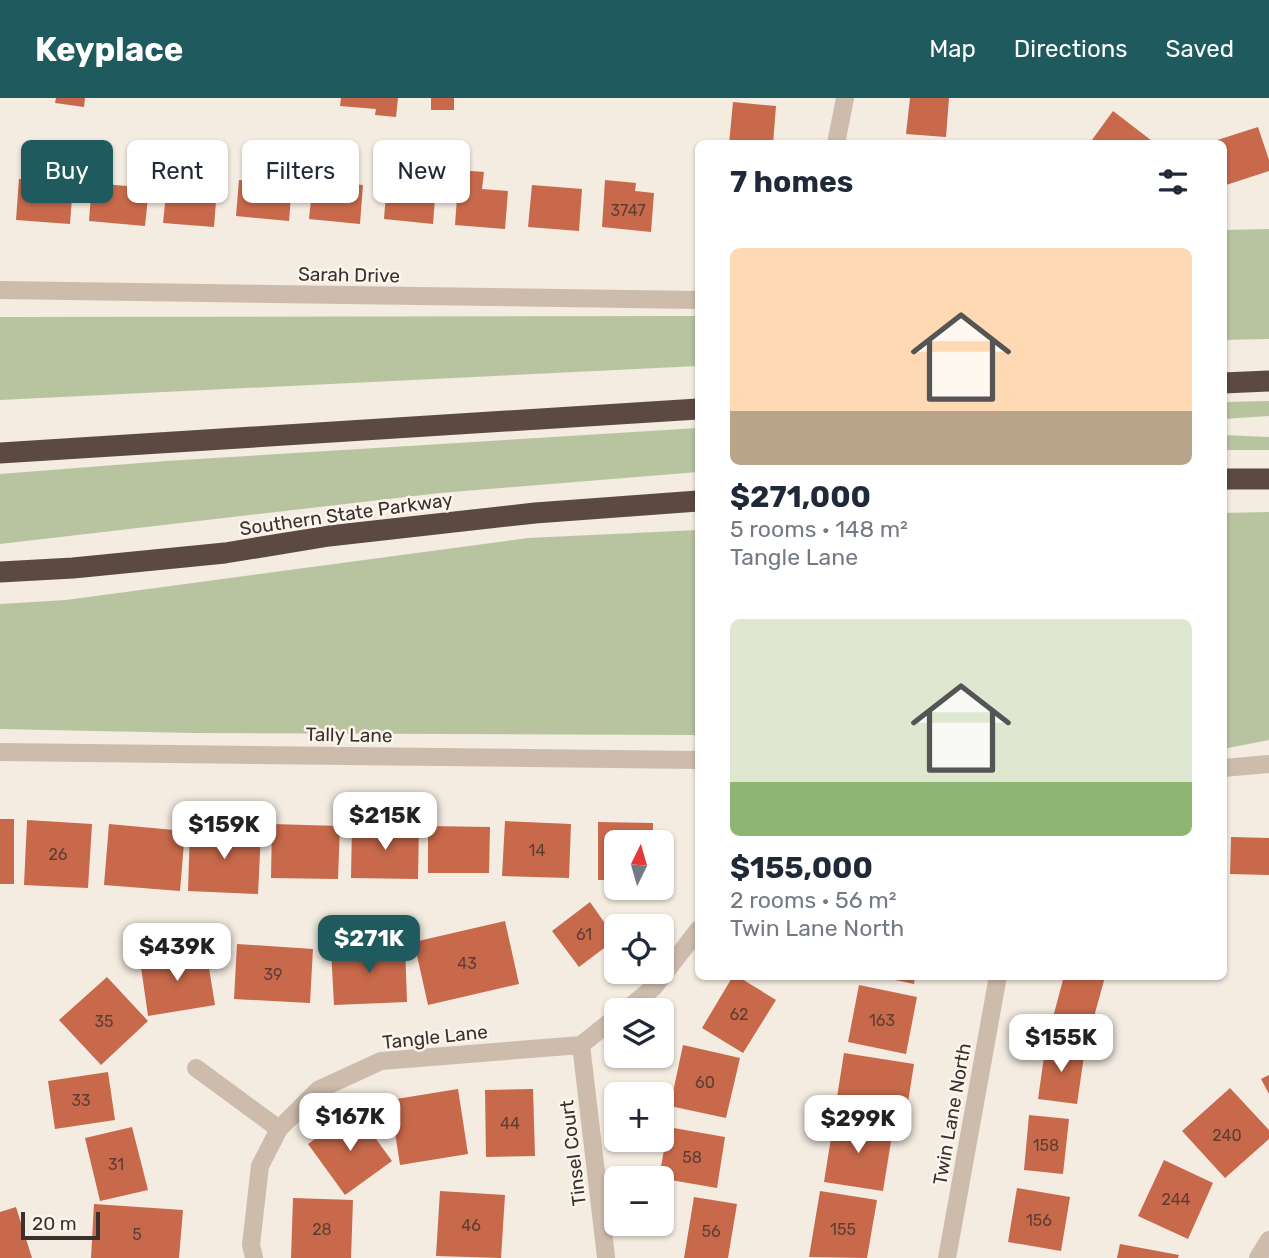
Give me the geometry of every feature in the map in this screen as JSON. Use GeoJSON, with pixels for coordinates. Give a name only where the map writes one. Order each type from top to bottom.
{"type":"FeatureCollection","features":[{"type":"Feature","properties":{"kind":"highway"},"geometry":{"type":"LineString","coordinates":[[1227,383],[1269,381]]}},
{"type":"Feature","properties":{"kind":"highway"},"geometry":{"type":"LineString","coordinates":[[0,453],[695,409]]}},
{"type":"Feature","properties":{"kind":"highway"},"geometry":{"type":"LineString","coordinates":[[1227,479],[1269,479]]}},
{"type":"Feature","properties":{"kind":"highway","name":"Southern State Parkway"},"geometry":{"type":"LineString","coordinates":[[0,572],[73,568],[225,553],[329,536],[535,513],[695,501]]}},
{"type":"Feature","properties":{"kind":"street"},"geometry":{"type":"LineString","coordinates":[[837,140],[845,98]]}},
{"type":"Feature","properties":{"kind":"street","name":"Sarah Drive"},"geometry":{"type":"LineString","coordinates":[[0,290],[695,300]]}},
{"type":"Feature","properties":{"kind":"street","name":"Tally Lane"},"geometry":{"type":"LineString","coordinates":[[0,752],[695,760]]}},
{"type":"Feature","properties":{"kind":"street"},"geometry":{"type":"LineString","coordinates":[[1227,768],[1269,764]]}},
{"type":"Feature","properties":{"kind":"street"},"geometry":{"type":"LineString","coordinates":[[641,998],[654,987],[695,934]]}},
{"type":"Feature","properties":{"kind":"street","name":"Twin Lane North"},"geometry":{"type":"LineString","coordinates":[[947,1258],[997,980]]}},
{"type":"Feature","properties":{"kind":"street"},"geometry":{"type":"LineString","coordinates":[[581,1045],[604,1027]]}},
{"type":"Feature","properties":{"kind":"street","name":"Tangle Lane"},"geometry":{"type":"LineString","coordinates":[[254,1258],[251,1245],[260,1166],[279,1129],[318,1090],[381,1061],[581,1045]]}},
{"type":"Feature","properties":{"kind":"street","name":"Tinsel Court"},"geometry":{"type":"LineString","coordinates":[[581,1045],[606,1257]]}},
{"type":"Feature","properties":{"kind":"street"},"geometry":{"type":"LineString","coordinates":[[196,1068],[279,1129]]}},
{"type":"Feature","properties":{"kind":"street"},"geometry":{"type":"LineString","coordinates":[[1258,1258],[1269,1240]]}},
{"type":"Feature","properties":{"kind":"green space"},"geometry":{"type":"Polygon","coordinates":[[[1269,229],[1269,339],[1227,340],[1227,230],[1269,229]]]}},
{"type":"Feature","properties":{"kind":"green space"},"geometry":{"type":"Polygon","coordinates":[[[695,316],[695,366],[0,400],[0,317],[695,316]]]}},
{"type":"Feature","properties":{"kind":"green space"},"geometry":{"type":"Polygon","coordinates":[[[1269,401],[1269,416],[1227,419],[1227,402],[1269,401]]]}},
{"type":"Feature","properties":{"kind":"green space"},"geometry":{"type":"Polygon","coordinates":[[[695,428],[695,472],[440,493],[0,544],[0,474],[695,428]]]}},
{"type":"Feature","properties":{"kind":"green space"},"geometry":{"type":"Polygon","coordinates":[[[1227,435],[1269,437],[1269,450],[1227,450],[1227,435]]]}},
{"type":"Feature","properties":{"kind":"green space"},"geometry":{"type":"Polygon","coordinates":[[[1269,512],[1269,740],[1227,748],[1227,513],[1269,512]]]}},
{"type":"Feature","properties":{"kind":"green space"},"geometry":{"type":"Polygon","coordinates":[[[695,530],[695,735],[193,733],[0,729],[0,604],[66,600],[528,538],[695,530]]]}},
{"type":"Feature","properties":{"kind":"building"},"geometry":{"type":"Polygon","coordinates":[[[56,98],[85,98],[84,107],[55,103],[56,98]]]}},
{"type":"Feature","properties":{"kind":"building"},"geometry":{"type":"Polygon","coordinates":[[[341,98],[398,98],[396,117],[375,115],[376,109],[340,106],[341,98]]]}},
{"type":"Feature","properties":{"kind":"building"},"geometry":{"type":"Polygon","coordinates":[[[431,98],[454,98],[454,110],[431,110],[431,98]]]}},
{"type":"Feature","properties":{"kind":"building"},"geometry":{"type":"Polygon","coordinates":[[[910,98],[949,98],[946,137],[906,134],[910,98]]]}},
{"type":"Feature","properties":{"kind":"building"},"geometry":{"type":"Polygon","coordinates":[[[733,102],[776,106],[773,140],[729,140],[733,102]]]}},
{"type":"Feature","properties":{"kind":"building"},"geometry":{"type":"Polygon","coordinates":[[[1113,111],[1151,140],[1092,140],[1113,111]]]}},
{"type":"Feature","properties":{"kind":"building"},"geometry":{"type":"Polygon","coordinates":[[[1258,127],[1269,160],[1269,171],[1227,185],[1227,140],[1217,140],[1258,127]]]}},
{"type":"Feature","properties":{"kind":"building"},"geometry":{"type":"Polygon","coordinates":[[[470,171],[484,172],[482,189],[508,191],[505,229],[455,225],[457,203],[470,203],[470,171]]]}},
{"type":"Feature","properties":{"kind":"building"},"geometry":{"type":"Polygon","coordinates":[[[19,179],[21,203],[72,203],[70,224],[16,220],[19,179]]]}},
{"type":"Feature","properties":{"kind":"building"},"geometry":{"type":"Polygon","coordinates":[[[239,180],[242,180],[242,203],[290,203],[289,221],[236,216],[239,180]]]}},
{"type":"Feature","properties":{"kind":"building"},"geometry":{"type":"Polygon","coordinates":[[[605,180],[636,183],[635,191],[654,193],[651,232],[602,227],[605,180]]]}},
{"type":"Feature","properties":{"kind":"building"},"geometry":{"type":"Polygon","coordinates":[[[113,185],[127,186],[127,203],[147,203],[145,226],[89,221],[90,203],[113,203],[113,185]]]}},
{"type":"Feature","properties":{"kind":"building"},"geometry":{"type":"Polygon","coordinates":[[[359,185],[363,185],[360,224],[309,219],[311,203],[359,203],[359,185]]]}},
{"type":"Feature","properties":{"kind":"building"},"geometry":{"type":"Polygon","coordinates":[[[532,185],[582,189],[579,231],[528,227],[532,185]]]}},
{"type":"Feature","properties":{"kind":"building"},"geometry":{"type":"Polygon","coordinates":[[[165,203],[216,203],[214,227],[163,223],[165,203]]]}},
{"type":"Feature","properties":{"kind":"building"},"geometry":{"type":"Polygon","coordinates":[[[385,203],[435,203],[433,224],[384,219],[385,203]]]}},
{"type":"Feature","properties":{"kind":"building"},"geometry":{"type":"Polygon","coordinates":[[[0,819],[14,819],[14,884],[0,884],[0,819]]]}},
{"type":"Feature","properties":{"kind":"building"},"geometry":{"type":"Polygon","coordinates":[[[27,820],[92,824],[88,888],[24,885],[27,820]]]}},
{"type":"Feature","properties":{"kind":"building"},"geometry":{"type":"Polygon","coordinates":[[[505,821],[571,824],[569,878],[502,876],[505,821]]]}},
{"type":"Feature","properties":{"kind":"building"},"geometry":{"type":"Polygon","coordinates":[[[598,822],[653,823],[653,830],[604,830],[604,880],[598,880],[598,822]]]}},
{"type":"Feature","properties":{"kind":"building"},"geometry":{"type":"Polygon","coordinates":[[[109,824],[185,831],[180,891],[104,885],[109,824]]]}},
{"type":"Feature","properties":{"kind":"building"},"geometry":{"type":"Polygon","coordinates":[[[272,824],[340,826],[338,879],[271,878],[272,824]]]}},
{"type":"Feature","properties":{"kind":"building"},"geometry":{"type":"Polygon","coordinates":[[[352,824],[419,825],[418,879],[351,878],[352,824]]]}},
{"type":"Feature","properties":{"kind":"building"},"geometry":{"type":"Polygon","coordinates":[[[428,826],[490,827],[489,873],[428,873],[428,826]]]}},
{"type":"Feature","properties":{"kind":"building"},"geometry":{"type":"Polygon","coordinates":[[[190,829],[261,832],[258,894],[188,891],[190,829]]]}},
{"type":"Feature","properties":{"kind":"building"},"geometry":{"type":"Polygon","coordinates":[[[1231,837],[1269,838],[1269,875],[1230,874],[1231,837]]]}},
{"type":"Feature","properties":{"kind":"building"},"geometry":{"type":"Polygon","coordinates":[[[590,902],[604,922],[604,948],[579,967],[552,931],[590,902]]]}},
{"type":"Feature","properties":{"kind":"building"},"geometry":{"type":"Polygon","coordinates":[[[505,921],[519,984],[428,1005],[414,942],[505,921]]]}},
{"type":"Feature","properties":{"kind":"building"},"geometry":{"type":"Polygon","coordinates":[[[237,944],[313,949],[310,1003],[234,999],[237,944]]]}},
{"type":"Feature","properties":{"kind":"building"},"geometry":{"type":"Polygon","coordinates":[[[405,945],[407,1002],[334,1005],[331,949],[405,945]]]}},
{"type":"Feature","properties":{"kind":"building"},"geometry":{"type":"Polygon","coordinates":[[[206,950],[215,1005],[148,1016],[140,960],[206,950]]]}},
{"type":"Feature","properties":{"kind":"building"},"geometry":{"type":"Polygon","coordinates":[[[107,977],[148,1021],[101,1065],[59,1020],[107,977]]]}},
{"type":"Feature","properties":{"kind":"building"},"geometry":{"type":"Polygon","coordinates":[[[731,980],[744,980],[776,1000],[743,1053],[702,1028],[731,980]]]}},
{"type":"Feature","properties":{"kind":"building"},"geometry":{"type":"Polygon","coordinates":[[[895,980],[914,980],[914,984],[895,980]]]}},
{"type":"Feature","properties":{"kind":"building"},"geometry":{"type":"Polygon","coordinates":[[[1063,980],[1104,980],[1090,1031],[1052,1021],[1063,980]]]}},
{"type":"Feature","properties":{"kind":"building"},"geometry":{"type":"Polygon","coordinates":[[[859,985],[917,997],[906,1054],[848,1042],[859,985]]]}},
{"type":"Feature","properties":{"kind":"building"},"geometry":{"type":"Polygon","coordinates":[[[1046,1043],[1085,1049],[1077,1104],[1038,1099],[1046,1043]]]}},
{"type":"Feature","properties":{"kind":"building"},"geometry":{"type":"Polygon","coordinates":[[[683,1045],[740,1058],[726,1118],[674,1107],[674,1087],[683,1045]]]}},
{"type":"Feature","properties":{"kind":"building"},"geometry":{"type":"Polygon","coordinates":[[[844,1053],[914,1064],[905,1121],[835,1110],[844,1053]]]}},
{"type":"Feature","properties":{"kind":"building"},"geometry":{"type":"Polygon","coordinates":[[[108,1072],[115,1120],[55,1129],[48,1081],[108,1072]]]}},
{"type":"Feature","properties":{"kind":"building"},"geometry":{"type":"Polygon","coordinates":[[[1269,1075],[1269,1094],[1261,1079],[1269,1075]]]}},
{"type":"Feature","properties":{"kind":"building"},"geometry":{"type":"Polygon","coordinates":[[[1230,1088],[1269,1130],[1269,1139],[1225,1178],[1182,1131],[1230,1088]]]}},
{"type":"Feature","properties":{"kind":"building"},"geometry":{"type":"Polygon","coordinates":[[[458,1089],[468,1154],[400,1165],[390,1100],[458,1089]]]}},
{"type":"Feature","properties":{"kind":"building"},"geometry":{"type":"Polygon","coordinates":[[[533,1089],[535,1156],[486,1157],[485,1090],[533,1089]]]}},
{"type":"Feature","properties":{"kind":"building"},"geometry":{"type":"Polygon","coordinates":[[[355,1110],[392,1161],[345,1195],[308,1144],[355,1110]]]}},
{"type":"Feature","properties":{"kind":"building"},"geometry":{"type":"Polygon","coordinates":[[[1029,1115],[1069,1119],[1063,1174],[1024,1170],[1029,1115]]]}},
{"type":"Feature","properties":{"kind":"building"},"geometry":{"type":"Polygon","coordinates":[[[834,1119],[893,1129],[883,1191],[824,1182],[834,1119]]]}},
{"type":"Feature","properties":{"kind":"building"},"geometry":{"type":"Polygon","coordinates":[[[132,1127],[148,1190],[100,1201],[85,1138],[132,1127]]]}},
{"type":"Feature","properties":{"kind":"building"},"geometry":{"type":"Polygon","coordinates":[[[674,1128],[725,1137],[717,1188],[674,1181],[674,1166],[661,1166],[664,1152],[674,1152],[674,1128]]]}},
{"type":"Feature","properties":{"kind":"building"},"geometry":{"type":"Polygon","coordinates":[[[1164,1160],[1213,1183],[1188,1239],[1138,1216],[1164,1160]]]}},
{"type":"Feature","properties":{"kind":"building"},"geometry":{"type":"Polygon","coordinates":[[[1017,1188],[1070,1197],[1061,1251],[1008,1242],[1017,1188]]]}},
{"type":"Feature","properties":{"kind":"building"},"geometry":{"type":"Polygon","coordinates":[[[440,1191],[505,1195],[501,1258],[436,1256],[440,1191]]]}},
{"type":"Feature","properties":{"kind":"building"},"geometry":{"type":"Polygon","coordinates":[[[820,1191],[877,1200],[867,1258],[809,1257],[820,1191]]]}},
{"type":"Feature","properties":{"kind":"building"},"geometry":{"type":"Polygon","coordinates":[[[694,1197],[737,1204],[728,1258],[684,1258],[694,1197]]]}},
{"type":"Feature","properties":{"kind":"building"},"geometry":{"type":"Polygon","coordinates":[[[293,1198],[353,1200],[351,1258],[291,1258],[293,1198]]]}},
{"type":"Feature","properties":{"kind":"building"},"geometry":{"type":"Polygon","coordinates":[[[94,1204],[183,1210],[179,1258],[91,1258],[94,1204]]]}},
{"type":"Feature","properties":{"kind":"building"},"geometry":{"type":"Polygon","coordinates":[[[16,1207],[32,1258],[0,1258],[0,1212],[16,1207]]]}},
{"type":"Feature","properties":{"kind":"building"},"geometry":{"type":"Polygon","coordinates":[[[1120,1244],[1179,1255],[1178,1258],[1117,1258],[1120,1244]]]}}]}
